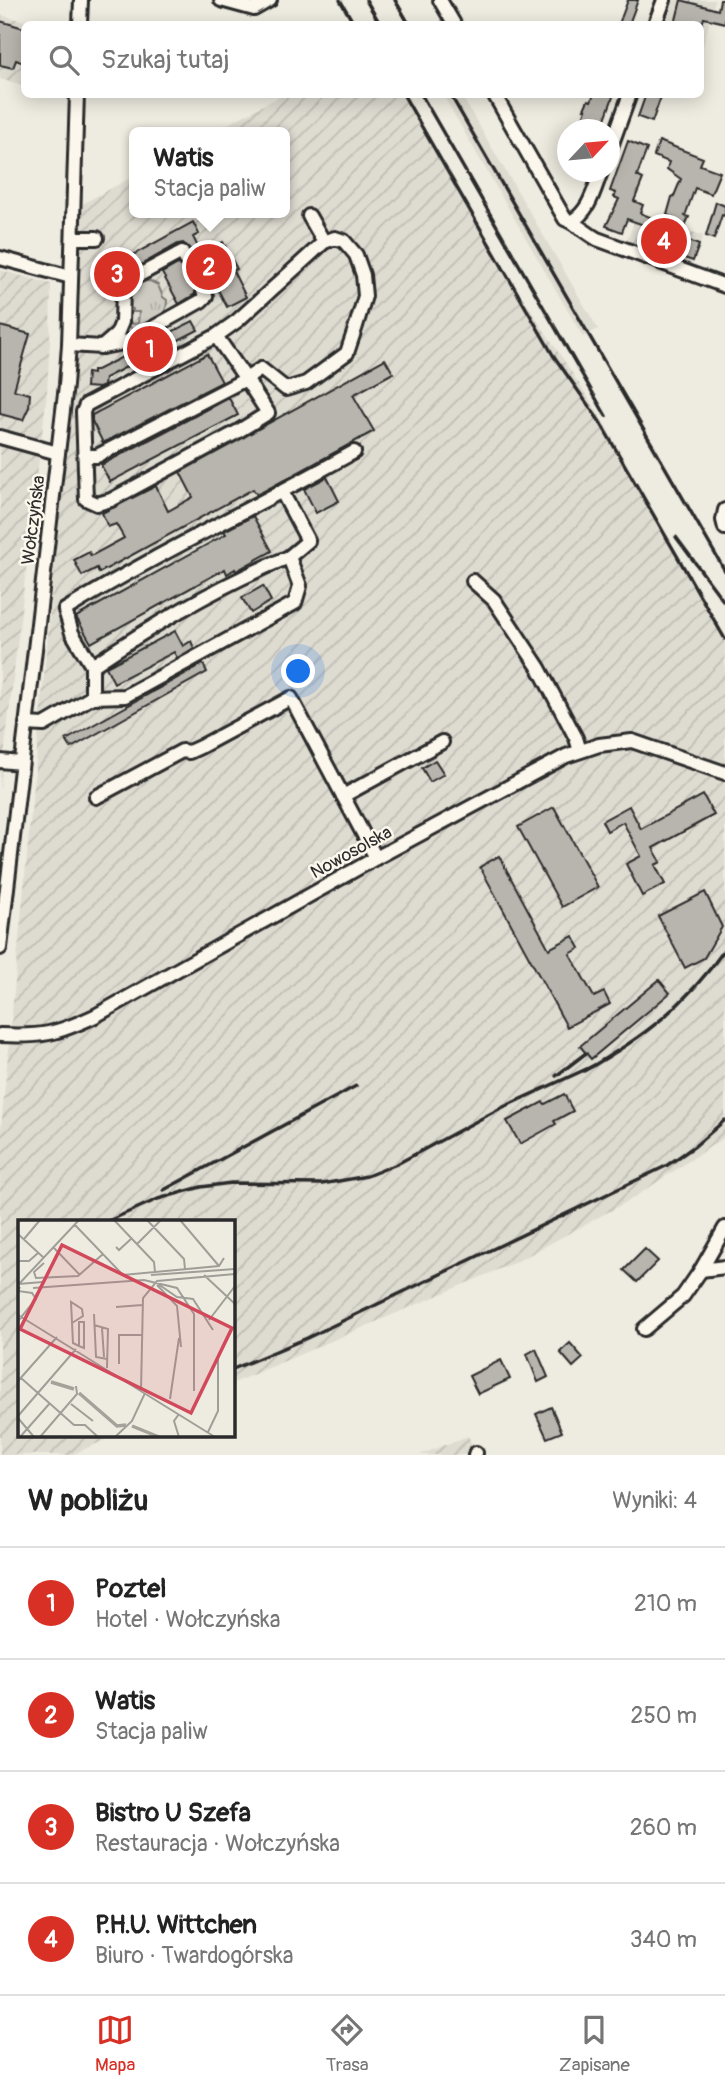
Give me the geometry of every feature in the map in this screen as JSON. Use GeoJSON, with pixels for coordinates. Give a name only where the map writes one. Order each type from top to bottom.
{"type":"FeatureCollection","features":[{"type":"Feature","properties":{"kind":"street"},"geometry":{"type":"LineString","coordinates":[[80,21],[81,0]]}},
{"type":"Feature","properties":{"kind":"street"},"geometry":{"type":"LineString","coordinates":[[221,0],[254,9],[270,0]]}},
{"type":"Feature","properties":{"kind":"street"},"geometry":{"type":"LineString","coordinates":[[440,0],[452,21]]}},
{"type":"Feature","properties":{"kind":"street"},"geometry":{"type":"LineString","coordinates":[[656,21],[664,0]]}},
{"type":"Feature","properties":{"kind":"street","name":"Wołczyńska"},"geometry":{"type":"LineString","coordinates":[[0,948],[69,345],[77,98]]}},
{"type":"Feature","properties":{"kind":"street"},"geometry":{"type":"LineString","coordinates":[[496,98],[565,219],[572,220],[581,230],[597,239],[725,286]]}},
{"type":"Feature","properties":{"kind":"street"},"geometry":{"type":"LineString","coordinates":[[620,121],[629,98]]}},
{"type":"Feature","properties":{"kind":"street"},"geometry":{"type":"LineString","coordinates":[[572,220],[584,212],[597,182]]}},
{"type":"Feature","properties":{"kind":"street"},"geometry":{"type":"LineString","coordinates":[[309,216],[324,242]]}},
{"type":"Feature","properties":{"kind":"street"},"geometry":{"type":"LineString","coordinates":[[73,238],[97,238]]}},
{"type":"Feature","properties":{"kind":"street"},"geometry":{"type":"LineString","coordinates":[[85,456],[97,456],[246,379],[261,369],[286,389],[306,383],[347,353],[365,296],[363,275],[356,255],[344,241],[335,238],[324,242],[237,321],[216,336],[86,405],[83,412],[86,499],[97,504],[111,500],[268,413],[246,379],[216,336]]}},
{"type":"Feature","properties":{"kind":"street"},"geometry":{"type":"LineString","coordinates":[[102,347],[117,334],[122,322],[123,290],[130,280],[182,252],[186,260]]}},
{"type":"Feature","properties":{"kind":"street"},"geometry":{"type":"LineString","coordinates":[[0,258],[71,277]]}},
{"type":"Feature","properties":{"kind":"street"},"geometry":{"type":"LineString","coordinates":[[69,345],[102,347],[131,340],[201,301],[206,296],[203,291]]}},
{"type":"Feature","properties":{"kind":"street"},"geometry":{"type":"LineString","coordinates":[[64,399],[86,405]]}},
{"type":"Feature","properties":{"kind":"street"},"geometry":{"type":"LineString","coordinates":[[0,437],[58,453]]}},
{"type":"Feature","properties":{"kind":"street"},"geometry":{"type":"LineString","coordinates":[[92,697],[92,666],[72,633],[65,610],[107,584],[354,452]]}},
{"type":"Feature","properties":{"kind":"street"},"geometry":{"type":"LineString","coordinates":[[92,666],[159,623],[252,572],[289,557],[308,541],[282,492]]}},
{"type":"Feature","properties":{"kind":"street"},"geometry":{"type":"LineString","coordinates":[[26,724],[44,725],[92,697],[125,696],[295,603],[300,586],[289,557]]}},
{"type":"Feature","properties":{"kind":"street"},"geometry":{"type":"LineString","coordinates":[[473,581],[494,600],[539,668],[576,738],[580,751]]}},
{"type":"Feature","properties":{"kind":"street"},"geometry":{"type":"LineString","coordinates":[[96,797],[182,751],[189,752],[200,747],[291,698],[376,858]]}},
{"type":"Feature","properties":{"kind":"street","name":"Nowosolska"},"geometry":{"type":"LineString","coordinates":[[0,1035],[50,1034],[95,1016],[376,858],[566,756],[599,745],[632,741],[725,773]]}},
{"type":"Feature","properties":{"kind":"street"},"geometry":{"type":"LineString","coordinates":[[343,796],[442,742]]}},
{"type":"Feature","properties":{"kind":"street"},"geometry":{"type":"LineString","coordinates":[[0,761],[21,763]]}},
{"type":"Feature","properties":{"kind":"street"},"geometry":{"type":"LineString","coordinates":[[644,1329],[683,1296],[725,1228]]}},
{"type":"Feature","properties":{"kind":"street"},"geometry":{"type":"LineString","coordinates":[[701,1270],[725,1267]]}},
{"type":"Feature","properties":{"kind":"shaded area"},"geometry":{"type":"Polygon","coordinates":[[[672,0],[715,0],[704,42],[704,21],[664,21],[672,0]]]}},
{"type":"Feature","properties":{"kind":"shaded area"},"geometry":{"type":"Polygon","coordinates":[[[0,15],[24,21],[21,21],[21,84],[0,79],[0,15]]]}},
{"type":"Feature","properties":{"kind":"shaded area"},"geometry":{"type":"Polygon","coordinates":[[[276,98],[408,98],[483,237],[597,411],[725,640],[725,1137],[630,1200],[518,1261],[234,1383],[234,1220],[18,1220],[18,1437],[112,1437],[71,1455],[0,1455],[0,1139],[59,518],[73,209],[129,179],[129,218],[290,218],[290,127],[222,127],[276,98]]]}},
{"type":"Feature","properties":{"kind":"shaded area"},"geometry":{"type":"Polygon","coordinates":[[[445,98],[463,98],[598,329],[583,337],[445,98]]]}},
{"type":"Feature","properties":{"kind":"shaded area"},"geometry":{"type":"Polygon","coordinates":[[[638,212],[703,236],[690,270],[625,246],[638,212]]]}},
{"type":"Feature","properties":{"kind":"shaded area"},"geometry":{"type":"Polygon","coordinates":[[[0,270],[51,284],[47,392],[0,789],[0,270]]]}},
{"type":"Feature","properties":{"kind":"shaded area"},"geometry":{"type":"Polygon","coordinates":[[[468,1436],[477,1455],[420,1455],[468,1436]]]}},
{"type":"Feature","properties":{"kind":"green space"},"geometry":{"type":"Polygon","coordinates":[[[150,281],[158,285],[167,300],[167,306],[157,321],[134,331],[128,325],[128,320],[133,324],[138,323],[139,312],[128,308],[131,293],[139,283],[150,281]]]}},
{"type":"Feature","properties":{"kind":"building"},"geometry":{"type":"Polygon","coordinates":[[[628,0],[638,0],[630,21],[620,21],[628,0]]]}},
{"type":"Feature","properties":{"kind":"building"},"geometry":{"type":"Polygon","coordinates":[[[681,0],[718,10],[720,0],[725,0],[725,23],[704,18],[703,21],[676,21],[681,0]]]}},
{"type":"Feature","properties":{"kind":"building"},"geometry":{"type":"Polygon","coordinates":[[[0,21],[21,27],[21,62],[16,60],[13,68],[0,65],[0,21]]]}},
{"type":"Feature","properties":{"kind":"building"},"geometry":{"type":"Polygon","coordinates":[[[613,98],[605,119],[583,119],[588,100],[613,98]]]}},
{"type":"Feature","properties":{"kind":"building"},"geometry":{"type":"Polygon","coordinates":[[[645,98],[661,98],[652,122],[638,117],[645,98]]]}},
{"type":"Feature","properties":{"kind":"building"},"geometry":{"type":"Polygon","coordinates":[[[628,141],[647,149],[637,176],[643,179],[634,201],[643,205],[640,213],[655,219],[652,228],[627,219],[622,232],[606,226],[619,199],[614,197],[616,193],[610,191],[613,182],[620,182],[620,163],[628,141]]]}},
{"type":"Feature","properties":{"kind":"building"},"geometry":{"type":"Polygon","coordinates":[[[659,141],[703,158],[700,165],[720,172],[711,194],[695,188],[685,216],[689,217],[685,226],[672,221],[674,218],[667,215],[681,179],[667,169],[669,162],[654,156],[659,141]]]}},
{"type":"Feature","properties":{"kind":"building"},"geometry":{"type":"Polygon","coordinates":[[[716,202],[725,206],[725,216],[722,215],[714,239],[706,236],[716,202]]]}},
{"type":"Feature","properties":{"kind":"building"},"geometry":{"type":"Polygon","coordinates":[[[193,222],[199,234],[193,237],[201,253],[223,242],[237,269],[233,271],[246,297],[227,307],[215,284],[211,287],[202,282],[196,286],[195,294],[179,304],[162,273],[178,264],[185,269],[193,265],[194,256],[183,243],[118,278],[105,270],[193,222]]]}},
{"type":"Feature","properties":{"kind":"building"},"geometry":{"type":"Polygon","coordinates":[[[646,229],[678,242],[680,237],[699,245],[693,261],[640,243],[646,229]]]}},
{"type":"Feature","properties":{"kind":"building"},"geometry":{"type":"Polygon","coordinates":[[[193,321],[198,330],[105,378],[104,386],[86,387],[87,373],[93,374],[93,370],[193,321]]]}},
{"type":"Feature","properties":{"kind":"building"},"geometry":{"type":"Polygon","coordinates":[[[0,326],[30,334],[14,390],[30,394],[29,407],[23,420],[0,414],[0,326]]]}},
{"type":"Feature","properties":{"kind":"building"},"geometry":{"type":"Polygon","coordinates":[[[207,354],[222,382],[103,443],[92,421],[92,415],[207,354]]]}},
{"type":"Feature","properties":{"kind":"building"},"geometry":{"type":"Polygon","coordinates":[[[385,359],[393,373],[353,395],[374,431],[257,495],[253,489],[99,573],[97,568],[82,576],[74,560],[89,552],[91,556],[124,538],[116,524],[108,527],[102,513],[156,486],[168,511],[193,497],[180,472],[385,359]]]}},
{"type":"Feature","properties":{"kind":"building"},"geometry":{"type":"Polygon","coordinates":[[[229,398],[238,415],[110,482],[101,465],[229,398]]]}},
{"type":"Feature","properties":{"kind":"building"},"geometry":{"type":"Polygon","coordinates":[[[327,477],[339,501],[316,513],[304,489],[327,477]]]}},
{"type":"Feature","properties":{"kind":"building"},"geometry":{"type":"Polygon","coordinates":[[[253,516],[272,551],[236,571],[235,569],[227,574],[225,569],[91,643],[76,617],[226,534],[224,531],[253,516]]]}},
{"type":"Feature","properties":{"kind":"building"},"geometry":{"type":"Polygon","coordinates":[[[263,586],[271,601],[251,613],[242,598],[263,586]]]}},
{"type":"Feature","properties":{"kind":"building"},"geometry":{"type":"Polygon","coordinates":[[[175,631],[183,646],[191,641],[194,648],[177,658],[174,652],[114,683],[106,667],[175,631]]]}},
{"type":"Feature","properties":{"kind":"building"},"geometry":{"type":"Polygon","coordinates":[[[203,664],[207,672],[71,748],[66,740],[203,664]]]}},
{"type":"Feature","properties":{"kind":"building"},"geometry":{"type":"Polygon","coordinates":[[[435,760],[444,774],[430,782],[422,768],[435,760]]]}},
{"type":"Feature","properties":{"kind":"building"},"geometry":{"type":"Polygon","coordinates":[[[703,795],[714,815],[653,848],[661,862],[655,865],[665,884],[642,896],[626,864],[641,856],[623,822],[607,831],[602,821],[629,806],[641,829],[703,795]]]}},
{"type":"Feature","properties":{"kind":"building"},"geometry":{"type":"Polygon","coordinates":[[[554,807],[598,887],[562,907],[518,827],[554,807]]]}},
{"type":"Feature","properties":{"kind":"building"},"geometry":{"type":"Polygon","coordinates":[[[499,856],[549,949],[573,936],[580,948],[570,954],[594,997],[604,992],[610,1004],[567,1027],[480,867],[499,856]]]}},
{"type":"Feature","properties":{"kind":"building"},"geometry":{"type":"Polygon","coordinates":[[[705,892],[722,927],[704,958],[685,968],[658,916],[705,892]]]}},
{"type":"Feature","properties":{"kind":"building"},"geometry":{"type":"Polygon","coordinates":[[[659,980],[670,993],[591,1059],[580,1046],[659,980]]]}},
{"type":"Feature","properties":{"kind":"building"},"geometry":{"type":"Polygon","coordinates":[[[564,1094],[573,1111],[520,1144],[507,1121],[564,1094]]]}},
{"type":"Feature","properties":{"kind":"building"},"geometry":{"type":"Polygon","coordinates":[[[645,1249],[658,1261],[637,1282],[624,1270],[645,1249]]]}},
{"type":"Feature","properties":{"kind":"building"},"geometry":{"type":"Polygon","coordinates":[[[570,1343],[583,1358],[573,1367],[560,1352],[570,1343]]]}},
{"type":"Feature","properties":{"kind":"building"},"geometry":{"type":"Polygon","coordinates":[[[536,1349],[548,1377],[538,1382],[527,1354],[536,1349]]]}},
{"type":"Feature","properties":{"kind":"building"},"geometry":{"type":"Polygon","coordinates":[[[501,1360],[510,1379],[478,1394],[469,1376],[501,1360]]]}},
{"type":"Feature","properties":{"kind":"building"},"geometry":{"type":"Polygon","coordinates":[[[551,1407],[562,1432],[547,1438],[536,1414],[551,1407]]]}},
{"type":"Feature","properties":{"kind":"tunnel"},"geometry":{"type":"LineString","coordinates":[[186,260],[203,291]]}},
{"type":"Feature","properties":{"kind":"railway"},"geometry":{"type":"LineString","coordinates":[[340,0],[352,21]]}},
{"type":"Feature","properties":{"kind":"railway"},"geometry":{"type":"LineString","coordinates":[[366,0],[378,21]]}},
{"type":"Feature","properties":{"kind":"railway"},"geometry":{"type":"LineString","coordinates":[[395,0],[407,21]]}},
{"type":"Feature","properties":{"kind":"railway"},"geometry":{"type":"LineString","coordinates":[[405,98],[553,355],[600,422],[725,639]]}},
{"type":"Feature","properties":{"kind":"railway"},"geometry":{"type":"LineString","coordinates":[[423,98],[606,416]]}},
{"type":"Feature","properties":{"kind":"railway"},"geometry":{"type":"LineString","coordinates":[[452,98],[725,571]]}},
{"type":"Feature","properties":{"kind":"railway"},"geometry":{"type":"LineString","coordinates":[[676,537],[725,603]]}},
{"type":"Feature","properties":{"kind":"railway"},"geometry":{"type":"LineString","coordinates":[[584,1071],[626,1046],[662,1019],[695,987],[725,949]]}},
{"type":"Feature","properties":{"kind":"railway"},"geometry":{"type":"LineString","coordinates":[[556,1076],[586,1053]]}},
{"type":"Feature","properties":{"kind":"railway"},"geometry":{"type":"LineString","coordinates":[[111,1220],[158,1199],[201,1187],[231,1183],[322,1184],[367,1176],[397,1164],[499,1109],[593,1066]]}},
{"type":"Feature","properties":{"kind":"railway"},"geometry":{"type":"LineString","coordinates":[[164,1190],[356,1086]]}},
{"type":"Feature","properties":{"kind":"railway"},"geometry":{"type":"LineString","coordinates":[[234,1369],[307,1338],[666,1166],[725,1120]]}},
{"type":"Feature","properties":{"kind":"place","name":"P.H.U. Wittchen"},"geometry":{"type":"Point","coordinates":[664,241]}},
{"type":"Feature","properties":{"kind":"place","name":"Watis"},"geometry":{"type":"Point","coordinates":[209,267]}},
{"type":"Feature","properties":{"kind":"place","name":"Bistro U Szefa"},"geometry":{"type":"Point","coordinates":[117,274]}},
{"type":"Feature","properties":{"kind":"place","name":"Poztel"},"geometry":{"type":"Point","coordinates":[150,349]}}]}
